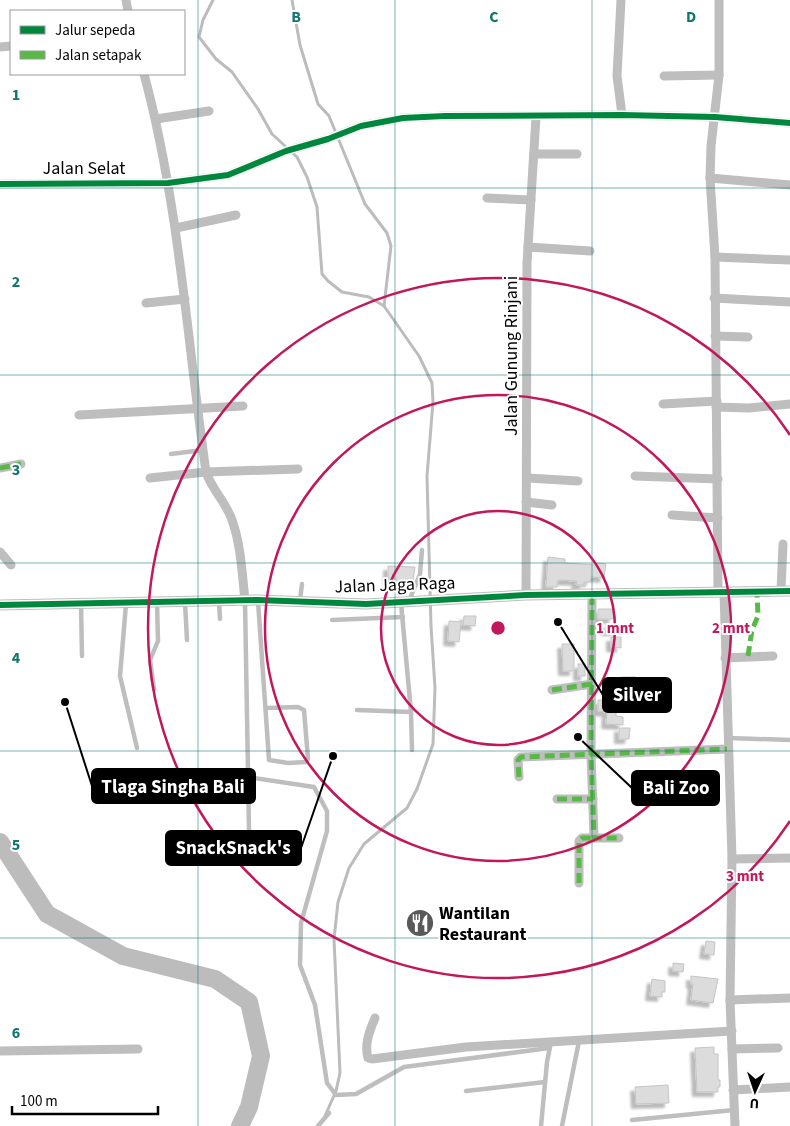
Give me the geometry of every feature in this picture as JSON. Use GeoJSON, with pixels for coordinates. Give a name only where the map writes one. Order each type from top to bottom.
{"type":"FeatureCollection","features":[{"type":"Feature","properties":{"kind":"street"},"geometry":{"type":"LineString","coordinates":[[621,0],[618,76],[622,115]]}},
{"type":"Feature","properties":{"kind":"street"},"geometry":{"type":"LineString","coordinates":[[719,0],[719,75],[710,178],[715,257],[718,518],[726,658],[727,750],[732,859],[730,1000],[735,1126]]}},
{"type":"Feature","properties":{"kind":"street"},"geometry":{"type":"LineString","coordinates":[[144,75],[156,119],[176,228],[206,472],[232,520],[239,551],[245,600]]}},
{"type":"Feature","properties":{"kind":"street"},"geometry":{"type":"LineString","coordinates":[[664,76],[719,75]]}},
{"type":"Feature","properties":{"kind":"street"},"geometry":{"type":"LineString","coordinates":[[156,119],[209,111]]}},
{"type":"Feature","properties":{"kind":"street","name":"Jalan Selat"},"geometry":{"type":"LineString","coordinates":[[0,184],[168,183],[234,174],[286,151],[328,139],[373,122],[403,118],[622,115],[715,117],[790,123]]}},
{"type":"Feature","properties":{"kind":"street","name":"Jalan Gunung Rinjani"},"geometry":{"type":"LineString","coordinates":[[526,595],[528,247],[536,117]]}},
{"type":"Feature","properties":{"kind":"street"},"geometry":{"type":"LineString","coordinates":[[534,154],[577,154]]}},
{"type":"Feature","properties":{"kind":"street"},"geometry":{"type":"LineString","coordinates":[[710,178],[790,185]]}},
{"type":"Feature","properties":{"kind":"street"},"geometry":{"type":"LineString","coordinates":[[487,198],[530,200]]}},
{"type":"Feature","properties":{"kind":"street"},"geometry":{"type":"LineString","coordinates":[[176,228],[236,215]]}},
{"type":"Feature","properties":{"kind":"street"},"geometry":{"type":"LineString","coordinates":[[528,247],[590,251]]}},
{"type":"Feature","properties":{"kind":"street"},"geometry":{"type":"LineString","coordinates":[[715,257],[790,260]]}},
{"type":"Feature","properties":{"kind":"street"},"geometry":{"type":"LineString","coordinates":[[714,298],[790,302]]}},
{"type":"Feature","properties":{"kind":"street"},"geometry":{"type":"LineString","coordinates":[[146,303],[185,299]]}},
{"type":"Feature","properties":{"kind":"street"},"geometry":{"type":"LineString","coordinates":[[715,336],[748,338]]}},
{"type":"Feature","properties":{"kind":"street"},"geometry":{"type":"LineString","coordinates":[[663,404],[716,404],[749,408],[790,404]]}},
{"type":"Feature","properties":{"kind":"street"},"geometry":{"type":"LineString","coordinates":[[79,415],[243,406]]}},
{"type":"Feature","properties":{"kind":"street"},"geometry":{"type":"LineString","coordinates":[[0,468],[21,464]]}},
{"type":"Feature","properties":{"kind":"street"},"geometry":{"type":"LineString","coordinates":[[150,478],[206,472],[298,469]]}},
{"type":"Feature","properties":{"kind":"street"},"geometry":{"type":"LineString","coordinates":[[635,476],[718,479]]}},
{"type":"Feature","properties":{"kind":"street"},"geometry":{"type":"LineString","coordinates":[[528,478],[578,481]]}},
{"type":"Feature","properties":{"kind":"street"},"geometry":{"type":"LineString","coordinates":[[526,502],[552,505]]}},
{"type":"Feature","properties":{"kind":"street"},"geometry":{"type":"LineString","coordinates":[[672,514],[718,518]]}},
{"type":"Feature","properties":{"kind":"street"},"geometry":{"type":"LineString","coordinates":[[783,544],[786,590]]}},
{"type":"Feature","properties":{"kind":"street"},"geometry":{"type":"LineString","coordinates":[[0,552],[11,565]]}},
{"type":"Feature","properties":{"kind":"street","name":"Jalan Jaga Raga"},"geometry":{"type":"LineString","coordinates":[[0,605],[126,604],[245,600],[409,602],[526,595],[786,590]]}},
{"type":"Feature","properties":{"kind":"street"},"geometry":{"type":"LineString","coordinates":[[592,595],[591,755],[595,838]]}},
{"type":"Feature","properties":{"kind":"street"},"geometry":{"type":"LineString","coordinates":[[726,658],[774,656]]}},
{"type":"Feature","properties":{"kind":"street"},"geometry":{"type":"LineString","coordinates":[[552,690],[592,684]]}},
{"type":"Feature","properties":{"kind":"street"},"geometry":{"type":"LineString","coordinates":[[519,777],[519,757],[727,750]]}},
{"type":"Feature","properties":{"kind":"street"},"geometry":{"type":"LineString","coordinates":[[557,799],[593,799]]}},
{"type":"Feature","properties":{"kind":"street"},"geometry":{"type":"LineString","coordinates":[[579,883],[580,841],[582,838],[618,838]]}},
{"type":"Feature","properties":{"kind":"street"},"geometry":{"type":"LineString","coordinates":[[732,859],[790,858]]}},
{"type":"Feature","properties":{"kind":"street"},"geometry":{"type":"LineString","coordinates":[[730,1000],[790,998]]}},
{"type":"Feature","properties":{"kind":"street"},"geometry":{"type":"LineString","coordinates":[[375,1018],[367,1039],[366,1050],[368,1058],[372,1059],[466,1048],[551,1046],[579,1041],[732,1031]]}},
{"type":"Feature","properties":{"kind":"street"},"geometry":{"type":"LineString","coordinates":[[732,1049],[778,1048]]}},
{"type":"Feature","properties":{"kind":"street"},"geometry":{"type":"LineString","coordinates":[[0,1051],[138,1049]]}},
{"type":"Feature","properties":{"kind":"street"},"geometry":{"type":"LineString","coordinates":[[733,1090],[790,1087]]}},
{"type":"Feature","properties":{"kind":"lane"},"geometry":{"type":"LineString","coordinates":[[171,454],[203,450]]}},
{"type":"Feature","properties":{"kind":"lane"},"geometry":{"type":"LineString","coordinates":[[412,750],[411,712],[402,617],[420,574],[422,550]]}},
{"type":"Feature","properties":{"kind":"lane"},"geometry":{"type":"LineString","coordinates":[[300,602],[302,584]]}},
{"type":"Feature","properties":{"kind":"lane"},"geometry":{"type":"LineString","coordinates":[[245,600],[249,830]]}},
{"type":"Feature","properties":{"kind":"lane"},"geometry":{"type":"LineString","coordinates":[[258,600],[267,708],[269,760],[288,763],[306,762],[308,759],[304,710],[298,707],[267,708]]}},
{"type":"Feature","properties":{"kind":"lane"},"geometry":{"type":"LineString","coordinates":[[219,601],[220,619]]}},
{"type":"Feature","properties":{"kind":"lane"},"geometry":{"type":"LineString","coordinates":[[185,602],[187,640]]}},
{"type":"Feature","properties":{"kind":"lane"},"geometry":{"type":"LineString","coordinates":[[154,689],[150,660],[158,641],[156,603]]}},
{"type":"Feature","properties":{"kind":"lane"},"geometry":{"type":"LineString","coordinates":[[81,604],[82,656]]}},
{"type":"Feature","properties":{"kind":"lane"},"geometry":{"type":"LineString","coordinates":[[126,604],[120,676],[136,748]]}},
{"type":"Feature","properties":{"kind":"lane"},"geometry":{"type":"LineString","coordinates":[[332,620],[402,617]]}},
{"type":"Feature","properties":{"kind":"lane"},"geometry":{"type":"LineString","coordinates":[[357,710],[411,712]]}},
{"type":"Feature","properties":{"kind":"lane"},"geometry":{"type":"LineString","coordinates":[[727,738],[790,740]]}},
{"type":"Feature","properties":{"kind":"lane"},"geometry":{"type":"LineString","coordinates":[[248,776],[314,788],[327,811],[327,831],[301,923],[300,966],[315,1004],[328,1083],[336,1095],[356,1094],[404,1067],[551,1046],[545,1082],[542,1126]]}},
{"type":"Feature","properties":{"kind":"lane"},"geometry":{"type":"LineString","coordinates":[[562,1126],[579,1041]]}},
{"type":"Feature","properties":{"kind":"lane"},"geometry":{"type":"LineString","coordinates":[[466,1091],[545,1082]]}},
{"type":"Feature","properties":{"kind":"lane"},"geometry":{"type":"LineString","coordinates":[[632,1120],[734,1110]]}},
{"type":"Feature","properties":{"kind":"lane"},"geometry":{"type":"LineString","coordinates":[[318,1126],[329,1114]]}},
{"type":"Feature","properties":{"kind":"building"},"geometry":{"type":"Polygon","coordinates":[[[548,557],[565,559],[565,563],[606,564],[604,578],[591,577],[590,582],[584,582],[584,585],[576,585],[577,581],[558,580],[557,587],[546,587],[548,557]]]}},
{"type":"Feature","properties":{"kind":"building"},"geometry":{"type":"Polygon","coordinates":[[[388,566],[415,567],[413,581],[399,584],[399,581],[388,580],[388,566]]]}},
{"type":"Feature","properties":{"kind":"building"},"geometry":{"type":"Polygon","coordinates":[[[598,609],[614,609],[613,619],[598,619],[598,609]]]}},
{"type":"Feature","properties":{"kind":"building"},"geometry":{"type":"Polygon","coordinates":[[[464,616],[476,616],[475,626],[463,625],[464,616]]]}},
{"type":"Feature","properties":{"kind":"building"},"geometry":{"type":"Polygon","coordinates":[[[449,621],[461,622],[459,642],[448,641],[449,621]]]}},
{"type":"Feature","properties":{"kind":"building"},"geometry":{"type":"Polygon","coordinates":[[[606,624],[617,624],[617,631],[606,631],[606,624]]]}},
{"type":"Feature","properties":{"kind":"building"},"geometry":{"type":"Polygon","coordinates":[[[611,637],[621,637],[621,648],[611,647],[611,637]]]}},
{"type":"Feature","properties":{"kind":"building"},"geometry":{"type":"Polygon","coordinates":[[[562,644],[574,644],[574,671],[563,671],[562,644]]]}},
{"type":"Feature","properties":{"kind":"building"},"geometry":{"type":"Polygon","coordinates":[[[578,664],[585,664],[585,676],[578,676],[578,664]]]}},
{"type":"Feature","properties":{"kind":"building"},"geometry":{"type":"Polygon","coordinates":[[[622,677],[636,677],[635,688],[622,688],[622,677]]]}},
{"type":"Feature","properties":{"kind":"building"},"geometry":{"type":"Polygon","coordinates":[[[598,700],[616,700],[616,716],[623,717],[623,725],[606,724],[607,712],[598,711],[598,700]]]}},
{"type":"Feature","properties":{"kind":"building"},"geometry":{"type":"Polygon","coordinates":[[[619,728],[630,728],[629,739],[619,739],[619,728]]]}},
{"type":"Feature","properties":{"kind":"building"},"geometry":{"type":"Polygon","coordinates":[[[706,941],[715,942],[714,955],[704,954],[706,941]]]}},
{"type":"Feature","properties":{"kind":"building"},"geometry":{"type":"Polygon","coordinates":[[[673,963],[684,964],[683,972],[673,971],[673,963]]]}},
{"type":"Feature","properties":{"kind":"building"},"geometry":{"type":"Polygon","coordinates":[[[691,976],[718,979],[713,1003],[691,1000],[693,984],[691,984],[691,976]]]}},
{"type":"Feature","properties":{"kind":"building"},"geometry":{"type":"Polygon","coordinates":[[[652,979],[665,981],[665,992],[662,992],[662,997],[650,996],[652,979]]]}},
{"type":"Feature","properties":{"kind":"building"},"geometry":{"type":"Polygon","coordinates":[[[714,1047],[714,1054],[718,1054],[718,1080],[720,1080],[720,1087],[718,1087],[718,1092],[697,1092],[695,1048],[714,1047]]]}},
{"type":"Feature","properties":{"kind":"building"},"geometry":{"type":"Polygon","coordinates":[[[668,1085],[669,1103],[636,1104],[635,1087],[668,1085]]]}},
{"type":"Feature","properties":{"kind":"waterway"},"geometry":{"type":"LineString","coordinates":[[213,0],[203,20],[199,37],[216,59],[232,72],[258,109],[272,134],[297,157],[307,177],[317,207],[322,274],[342,292],[369,297],[384,306],[419,356],[432,383],[433,402],[427,476],[431,626],[435,688],[433,744],[417,789],[407,808],[364,844],[349,868],[338,902],[334,939],[340,1073],[336,1091],[325,1116]]}},
{"type":"Feature","properties":{"kind":"waterway"},"geometry":{"type":"LineString","coordinates":[[292,0],[300,45],[318,104],[329,116],[365,204],[387,233],[391,246],[384,306]]}},
{"type":"Feature","properties":{"kind":"waterway"},"geometry":{"type":"LineString","coordinates":[[0,842],[47,914],[123,956],[215,979],[249,1002],[261,1056],[249,1107],[240,1126]]}},
{"type":"Feature","properties":{"kind":"marked path"},"geometry":{"type":"LineString","coordinates":[[0,468],[21,464]]}},
{"type":"Feature","properties":{"kind":"marked path"},"geometry":{"type":"LineString","coordinates":[[748,656],[752,630],[758,616],[757,591]]}},
{"type":"Feature","properties":{"kind":"marked path"},"geometry":{"type":"LineString","coordinates":[[592,595],[591,755],[594,836],[595,838],[619,838]]}},
{"type":"Feature","properties":{"kind":"marked path"},"geometry":{"type":"LineString","coordinates":[[552,690],[592,684]]}},
{"type":"Feature","properties":{"kind":"marked path"},"geometry":{"type":"LineString","coordinates":[[519,777],[518,760],[521,757],[727,749]]}},
{"type":"Feature","properties":{"kind":"marked path"},"geometry":{"type":"LineString","coordinates":[[557,799],[593,799]]}},
{"type":"Feature","properties":{"kind":"marked path"},"geometry":{"type":"LineString","coordinates":[[579,883],[579,841],[582,838],[595,838]]}},
{"type":"Feature","properties":{"kind":"cycle path"},"geometry":{"type":"LineString","coordinates":[[0,184],[168,183],[228,175],[286,151],[328,139],[361,126],[403,118],[622,115],[715,117],[790,123]]}},
{"type":"Feature","properties":{"kind":"cycle path"},"geometry":{"type":"LineString","coordinates":[[0,605],[258,600],[366,604],[526,595],[790,591]]}},
{"type":"Feature","properties":{"kind":"place","name":"Silver"},"geometry":{"type":"Point","coordinates":[558,622]}},
{"type":"Feature","properties":{"kind":"place","name":"Tlaga Singha Bali"},"geometry":{"type":"Point","coordinates":[65,702]}},
{"type":"Feature","properties":{"kind":"place","name":"Bali Zoo"},"geometry":{"type":"Point","coordinates":[578,737]}},
{"type":"Feature","properties":{"kind":"place","name":"SnackSnack's"},"geometry":{"type":"Point","coordinates":[333,756]}},
{"type":"Feature","properties":{"kind":"place","name":"Wantilan Restaurant"},"geometry":{"type":"Point","coordinates":[420,923]}}]}
